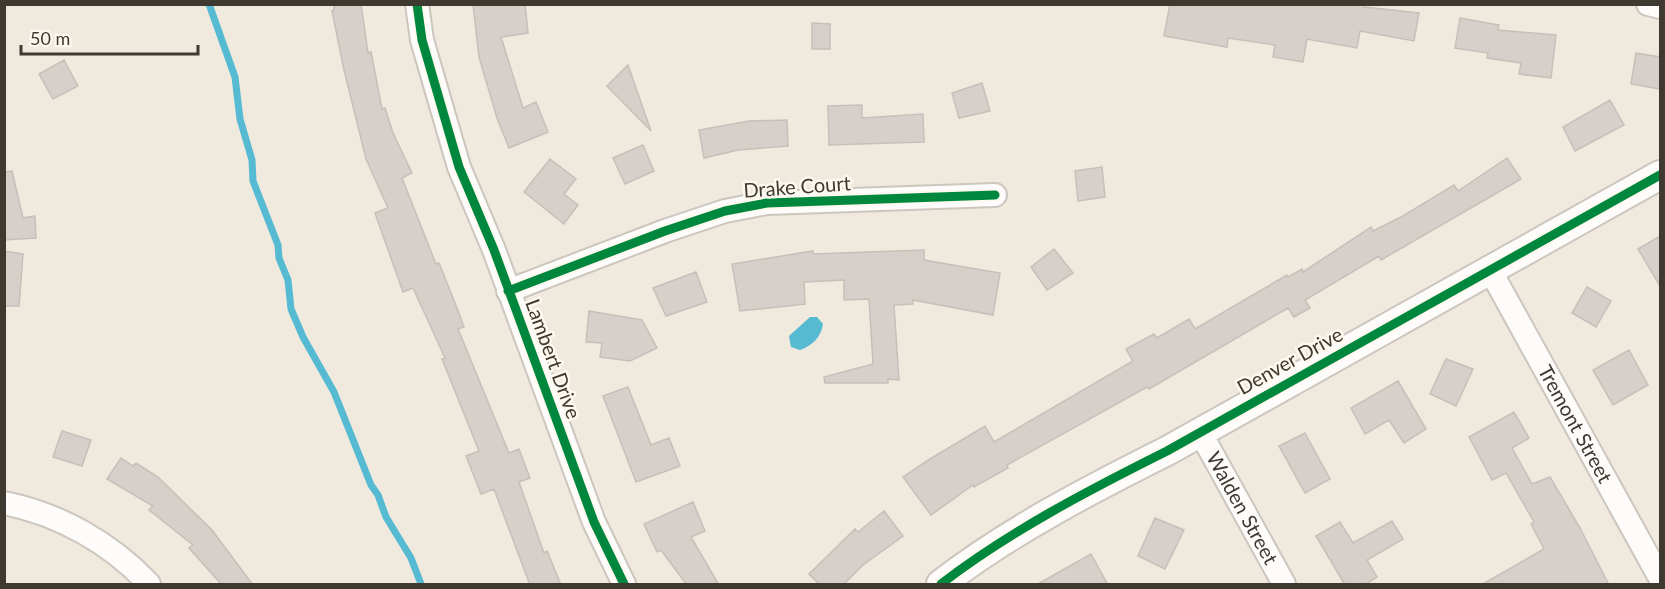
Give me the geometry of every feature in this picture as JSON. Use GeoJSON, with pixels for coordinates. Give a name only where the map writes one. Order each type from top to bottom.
{"type":"FeatureCollection","features":[{"type":"Feature","properties":{"kind":"street","name":"Lambert Drive"},"geometry":{"type":"LineString","coordinates":[[417,4],[422,40],[441,112],[459,167],[594,522],[624,585]]}},
{"type":"Feature","properties":{"kind":"street"},"geometry":{"type":"LineString","coordinates":[[1648,4],[1660,7]]}},
{"type":"Feature","properties":{"kind":"street","name":"Denver Drive"},"geometry":{"type":"LineString","coordinates":[[941,585],[1005,540],[1660,175]]}},
{"type":"Feature","properties":{"kind":"street","name":"Drake Court"},"geometry":{"type":"LineString","coordinates":[[508,291],[665,231],[725,211],[767,204],[995,195]]}},
{"type":"Feature","properties":{"kind":"street","name":"Tremont Street"},"geometry":{"type":"LineString","coordinates":[[1490,270],[1660,578]]}},
{"type":"Feature","properties":{"kind":"street","name":"Walden Street"},"geometry":{"type":"LineString","coordinates":[[1200,432],[1284,585]]}},
{"type":"Feature","properties":{"kind":"street"},"geometry":{"type":"LineString","coordinates":[[4,503],[24,507],[61,520],[102,543],[149,585]]}},
{"type":"Feature","properties":{"kind":"water"},"geometry":{"type":"Polygon","coordinates":[[[810,317],[817,317],[823,324],[818,337],[800,350],[791,347],[789,336],[810,317]]]}},
{"type":"Feature","properties":{"kind":"building"},"geometry":{"type":"Polygon","coordinates":[[[334,4],[361,4],[368,53],[371,52],[382,109],[385,108],[393,133],[412,173],[402,178],[436,264],[439,263],[455,303],[464,327],[458,329],[509,453],[519,449],[530,478],[519,482],[544,553],[547,551],[561,585],[530,585],[494,489],[481,494],[466,456],[479,451],[442,359],[445,358],[413,288],[403,292],[375,213],[388,208],[366,159],[344,70],[332,11],[334,4]]]}},
{"type":"Feature","properties":{"kind":"building"},"geometry":{"type":"Polygon","coordinates":[[[473,4],[525,4],[528,33],[501,37],[523,108],[536,102],[548,132],[509,148],[497,118],[479,57],[473,4]]]}},
{"type":"Feature","properties":{"kind":"building"},"geometry":{"type":"Polygon","coordinates":[[[1170,4],[1364,4],[1364,7],[1419,13],[1414,41],[1360,31],[1357,48],[1307,39],[1303,62],[1273,57],[1275,45],[1228,38],[1227,47],[1164,36],[1170,4]]]}},
{"type":"Feature","properties":{"kind":"building"},"geometry":{"type":"Polygon","coordinates":[[[1460,18],[1499,25],[1498,30],[1556,35],[1551,78],[1519,74],[1521,63],[1487,58],[1488,53],[1455,48],[1460,18]]]}},
{"type":"Feature","properties":{"kind":"building"},"geometry":{"type":"Polygon","coordinates":[[[812,23],[830,24],[830,49],[812,49],[812,23]]]}},
{"type":"Feature","properties":{"kind":"building"},"geometry":{"type":"Polygon","coordinates":[[[1636,53],[1660,57],[1660,89],[1631,84],[1636,53]]]}},
{"type":"Feature","properties":{"kind":"building"},"geometry":{"type":"Polygon","coordinates":[[[64,60],[78,86],[53,99],[39,74],[64,60]]]}},
{"type":"Feature","properties":{"kind":"building"},"geometry":{"type":"Polygon","coordinates":[[[628,65],[651,131],[607,86],[628,65]]]}},
{"type":"Feature","properties":{"kind":"building"},"geometry":{"type":"Polygon","coordinates":[[[982,83],[990,111],[959,118],[952,93],[982,83]]]}},
{"type":"Feature","properties":{"kind":"building"},"geometry":{"type":"Polygon","coordinates":[[[1610,100],[1624,125],[1575,151],[1563,127],[1610,100]]]}},
{"type":"Feature","properties":{"kind":"building"},"geometry":{"type":"Polygon","coordinates":[[[862,105],[862,118],[923,114],[924,142],[829,145],[828,106],[862,105]]]}},
{"type":"Feature","properties":{"kind":"building"},"geometry":{"type":"Polygon","coordinates":[[[787,120],[788,146],[738,150],[704,158],[699,130],[749,121],[787,120]]]}},
{"type":"Feature","properties":{"kind":"building"},"geometry":{"type":"Polygon","coordinates":[[[643,145],[654,171],[625,184],[613,158],[643,145]]]}},
{"type":"Feature","properties":{"kind":"building"},"geometry":{"type":"Polygon","coordinates":[[[1507,158],[1521,179],[1381,260],[1379,256],[1305,300],[1310,308],[1294,317],[1288,308],[1149,389],[1147,387],[1007,465],[1008,468],[974,487],[973,485],[931,515],[903,477],[985,426],[994,442],[1133,361],[1126,349],[1154,334],[1157,338],[1189,319],[1195,329],[1287,275],[1288,277],[1302,269],[1303,272],[1371,227],[1373,231],[1403,216],[1454,185],[1458,191],[1507,158]]]}},
{"type":"Feature","properties":{"kind":"building"},"geometry":{"type":"Polygon","coordinates":[[[550,159],[576,179],[564,194],[578,205],[564,224],[524,192],[550,159]]]}},
{"type":"Feature","properties":{"kind":"building"},"geometry":{"type":"Polygon","coordinates":[[[1102,167],[1105,197],[1078,201],[1075,171],[1102,167]]]}},
{"type":"Feature","properties":{"kind":"building"},"geometry":{"type":"Polygon","coordinates":[[[12,171],[23,218],[35,216],[36,238],[4,240],[4,172],[12,171]]]}},
{"type":"Feature","properties":{"kind":"building"},"geometry":{"type":"Polygon","coordinates":[[[1660,236],[1660,286],[1638,249],[1660,236]]]}},
{"type":"Feature","properties":{"kind":"building"},"geometry":{"type":"Polygon","coordinates":[[[1054,249],[1073,273],[1047,290],[1031,267],[1054,249]]]}},
{"type":"Feature","properties":{"kind":"building"},"geometry":{"type":"Polygon","coordinates":[[[924,250],[924,260],[1000,273],[993,315],[913,300],[913,304],[894,305],[899,380],[888,379],[888,383],[825,383],[824,377],[873,364],[869,299],[844,300],[844,280],[804,282],[805,304],[740,311],[732,264],[813,251],[813,254],[924,250]]]}},
{"type":"Feature","properties":{"kind":"building"},"geometry":{"type":"Polygon","coordinates":[[[4,251],[23,254],[19,306],[4,306],[4,251]]]}},
{"type":"Feature","properties":{"kind":"building"},"geometry":{"type":"Polygon","coordinates":[[[696,272],[707,302],[666,316],[653,288],[696,272]]]}},
{"type":"Feature","properties":{"kind":"building"},"geometry":{"type":"Polygon","coordinates":[[[1587,287],[1611,301],[1596,327],[1572,313],[1587,287]]]}},
{"type":"Feature","properties":{"kind":"building"},"geometry":{"type":"Polygon","coordinates":[[[589,311],[642,320],[657,348],[630,361],[600,357],[602,343],[586,342],[589,311]]]}},
{"type":"Feature","properties":{"kind":"building"},"geometry":{"type":"Polygon","coordinates":[[[1629,350],[1648,385],[1613,405],[1593,370],[1629,350]]]}},
{"type":"Feature","properties":{"kind":"building"},"geometry":{"type":"Polygon","coordinates":[[[1446,359],[1473,369],[1456,406],[1430,394],[1446,359]]]}},
{"type":"Feature","properties":{"kind":"building"},"geometry":{"type":"Polygon","coordinates":[[[1398,381],[1426,429],[1404,443],[1389,420],[1365,434],[1351,408],[1398,381]]]}},
{"type":"Feature","properties":{"kind":"building"},"geometry":{"type":"Polygon","coordinates":[[[628,387],[651,445],[669,438],[680,466],[636,482],[603,396],[628,387]]]}},
{"type":"Feature","properties":{"kind":"building"},"geometry":{"type":"Polygon","coordinates":[[[1514,412],[1529,438],[1512,448],[1532,484],[1550,477],[1580,528],[1609,585],[1481,585],[1544,549],[1531,524],[1534,522],[1506,473],[1492,480],[1469,437],[1514,412]]]}},
{"type":"Feature","properties":{"kind":"building"},"geometry":{"type":"Polygon","coordinates":[[[62,431],[91,440],[82,466],[53,457],[62,431]]]}},
{"type":"Feature","properties":{"kind":"building"},"geometry":{"type":"Polygon","coordinates":[[[1305,433],[1330,479],[1305,493],[1279,446],[1305,433]]]}},
{"type":"Feature","properties":{"kind":"building"},"geometry":{"type":"Polygon","coordinates":[[[121,458],[133,466],[136,463],[158,477],[212,530],[253,585],[222,585],[189,548],[193,545],[149,510],[153,506],[107,479],[121,458]]]}},
{"type":"Feature","properties":{"kind":"building"},"geometry":{"type":"Polygon","coordinates":[[[693,502],[705,531],[691,537],[719,585],[687,585],[661,550],[657,552],[644,524],[693,502]]]}},
{"type":"Feature","properties":{"kind":"building"},"geometry":{"type":"Polygon","coordinates":[[[884,511],[903,536],[863,565],[843,585],[820,585],[809,574],[855,529],[858,532],[884,511]]]}},
{"type":"Feature","properties":{"kind":"building"},"geometry":{"type":"Polygon","coordinates":[[[1155,518],[1184,530],[1165,569],[1138,556],[1155,518]]]}},
{"type":"Feature","properties":{"kind":"building"},"geometry":{"type":"Polygon","coordinates":[[[1392,521],[1403,539],[1367,560],[1377,577],[1364,585],[1345,585],[1316,536],[1340,522],[1353,543],[1392,521]]]}},
{"type":"Feature","properties":{"kind":"building"},"geometry":{"type":"Polygon","coordinates":[[[1091,554],[1108,585],[1036,585],[1091,554]]]}},
{"type":"Feature","properties":{"kind":"waterway"},"geometry":{"type":"LineString","coordinates":[[209,4],[235,77],[240,119],[252,160],[253,181],[278,245],[279,258],[288,280],[291,309],[303,337],[334,392],[371,485],[378,495],[386,517],[411,558],[421,584]]}},
{"type":"Feature","properties":{"kind":"cycle path"},"geometry":{"type":"LineString","coordinates":[[417,4],[422,40],[459,167],[494,250],[594,522],[624,584]]}},
{"type":"Feature","properties":{"kind":"cycle path"},"geometry":{"type":"LineString","coordinates":[[941,584],[994,546],[1051,512],[1167,451],[1660,175]]}},
{"type":"Feature","properties":{"kind":"cycle path"},"geometry":{"type":"LineString","coordinates":[[508,291],[665,231],[725,211],[767,203],[995,195]]}}]}
